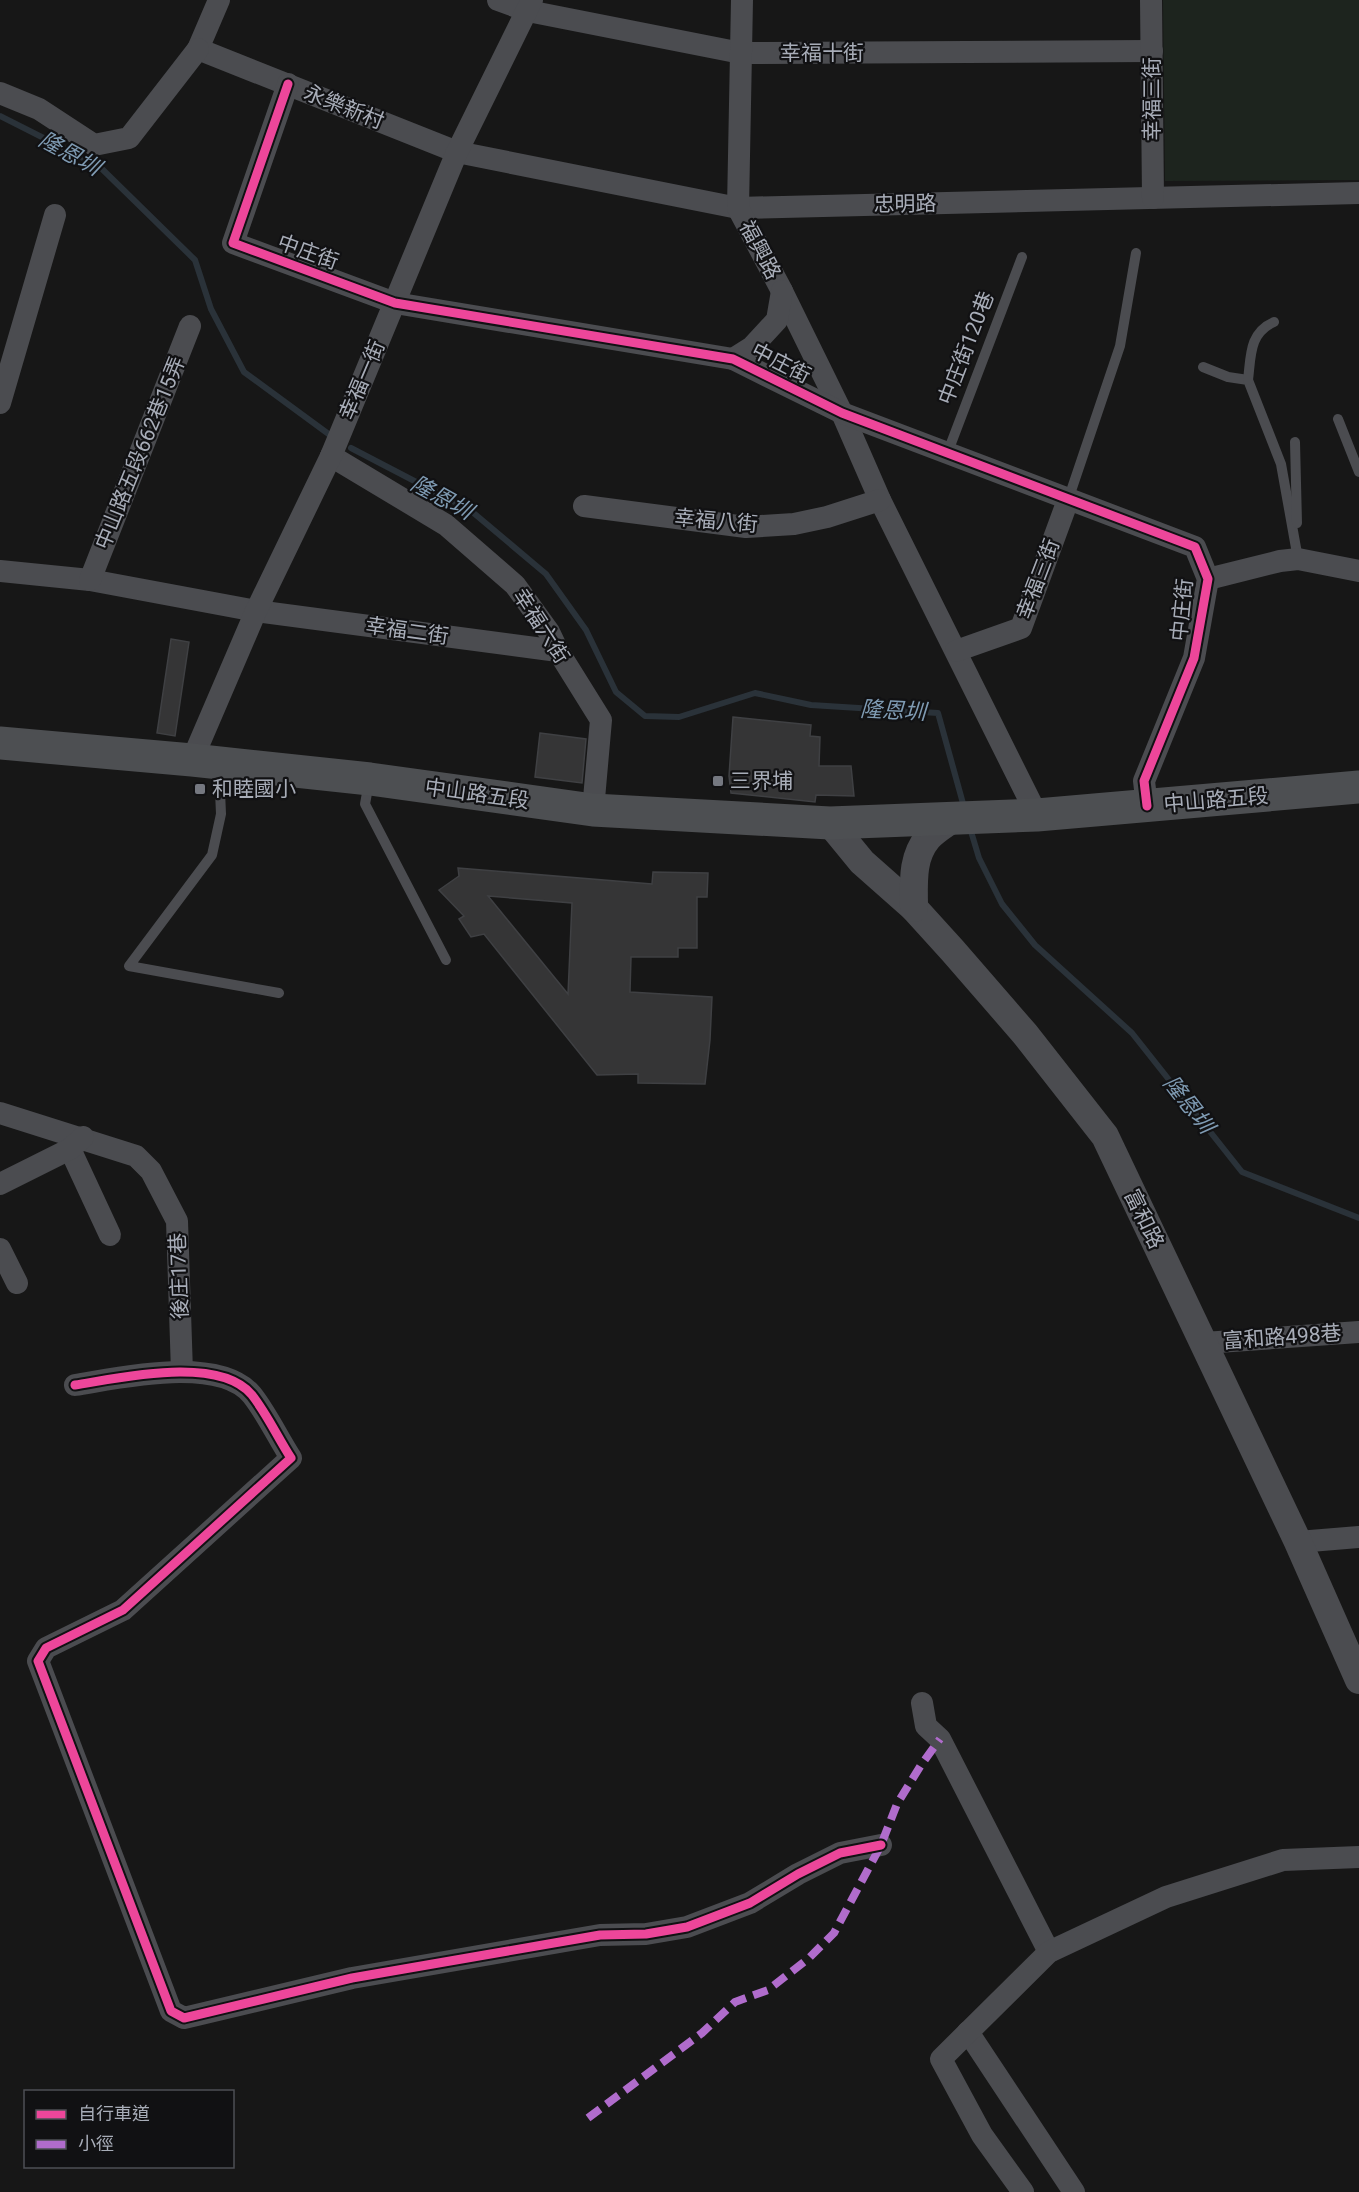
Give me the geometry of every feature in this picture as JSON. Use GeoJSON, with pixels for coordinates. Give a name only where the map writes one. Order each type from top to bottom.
{"type":"FeatureCollection","features":[{"type":"Feature","properties":{"kind":"main road","name":"中山路五段"},"geometry":{"type":"LineString","coordinates":[[0,743],[370,779],[593,810],[830,823],[1037,815],[1359,787]]}},
{"type":"Feature","properties":{"kind":"street"},"geometry":{"type":"LineString","coordinates":[[0,93],[39,109],[94,144],[129,138],[198,49],[219,0]]}},
{"type":"Feature","properties":{"kind":"street","name":"幸福十街"},"geometry":{"type":"LineString","coordinates":[[498,0],[530,5],[741,53],[1152,51]]}},
{"type":"Feature","properties":{"kind":"street","name":"福興路"},"geometry":{"type":"LineString","coordinates":[[742,0],[738,208],[782,291],[842,413],[880,500],[1037,815]]}},
{"type":"Feature","properties":{"kind":"street","name":"幸福三街"},"geometry":{"type":"LineString","coordinates":[[1152,0],[1153,198]]}},
{"type":"Feature","properties":{"kind":"street","name":"幸福一街"},"geometry":{"type":"LineString","coordinates":[[205,762],[256,611],[331,456],[457,152],[530,5]]}},
{"type":"Feature","properties":{"kind":"street","name":"永樂新村"},"geometry":{"type":"LineString","coordinates":[[198,49],[457,152]]}},
{"type":"Feature","properties":{"kind":"street","name":"中庄街"},"geometry":{"type":"LineString","coordinates":[[288,84],[233,243],[395,303],[733,359],[842,413],[1195,547],[1208,579],[1194,657],[1144,781],[1147,806]]}},
{"type":"Feature","properties":{"kind":"street","name":"忠明路"},"geometry":{"type":"LineString","coordinates":[[457,152],[738,208],[1359,193]]}},
{"type":"Feature","properties":{"kind":"street"},"geometry":{"type":"LineString","coordinates":[[0,403],[55,215]]}},
{"type":"Feature","properties":{"kind":"street"},"geometry":{"type":"LineString","coordinates":[[733,359],[752,348],[777,320],[782,291]]}},
{"type":"Feature","properties":{"kind":"street","name":"中山路五段662巷15弄"},"geometry":{"type":"LineString","coordinates":[[90,580],[190,326]]}},
{"type":"Feature","properties":{"kind":"street","name":"幸福六街"},"geometry":{"type":"LineString","coordinates":[[331,456],[446,525],[515,585],[549,632],[558,651],[601,720],[593,810]]}},
{"type":"Feature","properties":{"kind":"street","name":"幸福八街"},"geometry":{"type":"LineString","coordinates":[[584,506],[746,527],[794,524],[827,517],[880,500]]}},
{"type":"Feature","properties":{"kind":"street","name":"幸福三街"},"geometry":{"type":"LineString","coordinates":[[956,651],[1021,628],[1068,500]]}},
{"type":"Feature","properties":{"kind":"street"},"geometry":{"type":"LineString","coordinates":[[1208,579],[1280,561],[1298,559],[1359,571]]}},
{"type":"Feature","properties":{"kind":"street","name":"中山路五段662巷15弄"},"geometry":{"type":"LineString","coordinates":[[0,571],[90,580],[256,611]]}},
{"type":"Feature","properties":{"kind":"street","name":"幸福二街"},"geometry":{"type":"LineString","coordinates":[[256,611],[558,651]]}},
{"type":"Feature","properties":{"kind":"street"},"geometry":{"type":"LineString","coordinates":[[914,908],[913,874],[917,859],[928,838],[953,819]]}},
{"type":"Feature","properties":{"kind":"street","name":"富和路"},"geometry":{"type":"LineString","coordinates":[[830,823],[862,862],[914,908],[1025,1034],[1105,1136],[1298,1542],[1359,1680]]}},
{"type":"Feature","properties":{"kind":"street","name":"後庄17巷"},"geometry":{"type":"LineString","coordinates":[[0,1113],[76,1143],[136,1156],[151,1171],[177,1221],[183,1372]]}},
{"type":"Feature","properties":{"kind":"street"},"geometry":{"type":"LineString","coordinates":[[0,1184],[76,1143],[110,1235]]}},
{"type":"Feature","properties":{"kind":"street"},"geometry":{"type":"LineString","coordinates":[[0,1249],[17,1283]]}},
{"type":"Feature","properties":{"kind":"street","name":"富和路498巷"},"geometry":{"type":"LineString","coordinates":[[1204,1343],[1359,1332]]}},
{"type":"Feature","properties":{"kind":"street"},"geometry":{"type":"LineString","coordinates":[[75,1385],[160,1372],[183,1372],[229,1378],[251,1394],[291,1458],[123,1610],[46,1648],[38,1661],[171,2011],[184,2018],[352,1978],[600,1935],[645,1934],[687,1927],[750,1903],[798,1874],[840,1853],[881,1845]]}},
{"type":"Feature","properties":{"kind":"street"},"geometry":{"type":"LineString","coordinates":[[1298,1542],[1359,1537]]}},
{"type":"Feature","properties":{"kind":"street"},"geometry":{"type":"LineString","coordinates":[[922,1703],[926,1726],[940,1739],[1049,1952]]}},
{"type":"Feature","properties":{"kind":"street"},"geometry":{"type":"LineString","coordinates":[[1023,2192],[982,2135],[941,2059],[968,2032],[1049,1952],[1166,1897],[1283,1860],[1359,1857]]}},
{"type":"Feature","properties":{"kind":"street"},"geometry":{"type":"LineString","coordinates":[[968,2032],[1074,2192]]}},
{"type":"Feature","properties":{"kind":"lane"},"geometry":{"type":"LineString","coordinates":[[1068,500],[1120,346],[1136,254]]}},
{"type":"Feature","properties":{"kind":"lane","name":"中庄街120巷"},"geometry":{"type":"LineString","coordinates":[[946,454],[1022,257]]}},
{"type":"Feature","properties":{"kind":"lane"},"geometry":{"type":"LineString","coordinates":[[1274,322],[1263,326],[1252,342],[1248,380],[1281,464],[1298,559]]}},
{"type":"Feature","properties":{"kind":"lane"},"geometry":{"type":"LineString","coordinates":[[1203,367],[1228,377],[1248,380]]}},
{"type":"Feature","properties":{"kind":"lane"},"geometry":{"type":"LineString","coordinates":[[1338,419],[1359,472]]}},
{"type":"Feature","properties":{"kind":"lane"},"geometry":{"type":"LineString","coordinates":[[1295,442],[1298,559]]}},
{"type":"Feature","properties":{"kind":"lane"},"geometry":{"type":"LineString","coordinates":[[205,762],[221,814],[212,855],[129,966],[279,993]]}},
{"type":"Feature","properties":{"kind":"lane"},"geometry":{"type":"LineString","coordinates":[[370,779],[365,804],[446,960]]}},
{"type":"Feature","properties":{"kind":"shaded area"},"geometry":{"type":"Polygon","coordinates":[[[1163,0],[1359,0],[1359,180],[1165,181],[1163,0]]]}},
{"type":"Feature","properties":{"kind":"building"},"geometry":{"type":"Polygon","coordinates":[[[171,639],[189,642],[175,736],[157,733],[171,639]]]}},
{"type":"Feature","properties":{"kind":"building"},"geometry":{"type":"Polygon","coordinates":[[[733,717],[811,725],[810,736],[820,737],[819,766],[851,766],[854,796],[816,795],[815,802],[731,793],[729,776],[733,717]]]}},
{"type":"Feature","properties":{"kind":"building"},"geometry":{"type":"Polygon","coordinates":[[[540,733],[586,739],[582,783],[535,777],[540,733]]]}},
{"type":"Feature","properties":{"kind":"building"},"geometry":{"type":"Polygon","coordinates":[[[458,868],[652,884],[653,872],[708,873],[707,897],[697,897],[697,948],[678,948],[678,957],[631,957],[630,992],[712,997],[705,1084],[638,1083],[638,1074],[597,1075],[484,934],[471,937],[459,919],[464,916],[439,890],[459,876],[458,868]],[[488,896],[568,994],[572,903],[488,896]]]}},
{"type":"Feature","properties":{"kind":"waterway","name":"隆恩圳"},"geometry":{"type":"LineString","coordinates":[[0,116],[99,166],[195,260],[211,309],[244,372],[334,438]]}},
{"type":"Feature","properties":{"kind":"waterway","name":"隆恩圳"},"geometry":{"type":"LineString","coordinates":[[351,448],[470,510],[546,574],[586,630],[616,692],[645,716],[679,717],[755,693],[811,705],[938,713],[964,807]]}},
{"type":"Feature","properties":{"kind":"waterway","name":"隆恩圳"},"geometry":{"type":"LineString","coordinates":[[970,828],[979,858],[1002,904],[1035,945],[1132,1033],[1242,1172],[1359,1218]]}},
{"type":"Feature","properties":{"kind":"marked path"},"geometry":{"type":"LineString","coordinates":[[588,2118],[702,2033],[735,2002],[768,1990],[809,1958],[834,1933],[881,1845],[897,1804],[940,1739]]}},
{"type":"Feature","properties":{"kind":"cycle path"},"geometry":{"type":"LineString","coordinates":[[288,84],[233,243],[395,303],[733,359],[842,413],[1195,547],[1208,579],[1194,658],[1144,781],[1147,806]]}},
{"type":"Feature","properties":{"kind":"cycle path"},"geometry":{"type":"LineString","coordinates":[[75,1385],[168,1372],[193,1372],[217,1376],[237,1383],[252,1395],[291,1458],[123,1610],[46,1648],[38,1661],[171,2011],[184,2018],[352,1978],[600,1935],[646,1934],[687,1927],[750,1903],[798,1874],[840,1853],[881,1845]]}},
{"type":"Feature","properties":{"kind":"place","name":"三界埔"},"geometry":{"type":"Point","coordinates":[718,781]}},
{"type":"Feature","properties":{"kind":"place","name":"和睦國小"},"geometry":{"type":"Point","coordinates":[200,789]}}]}
